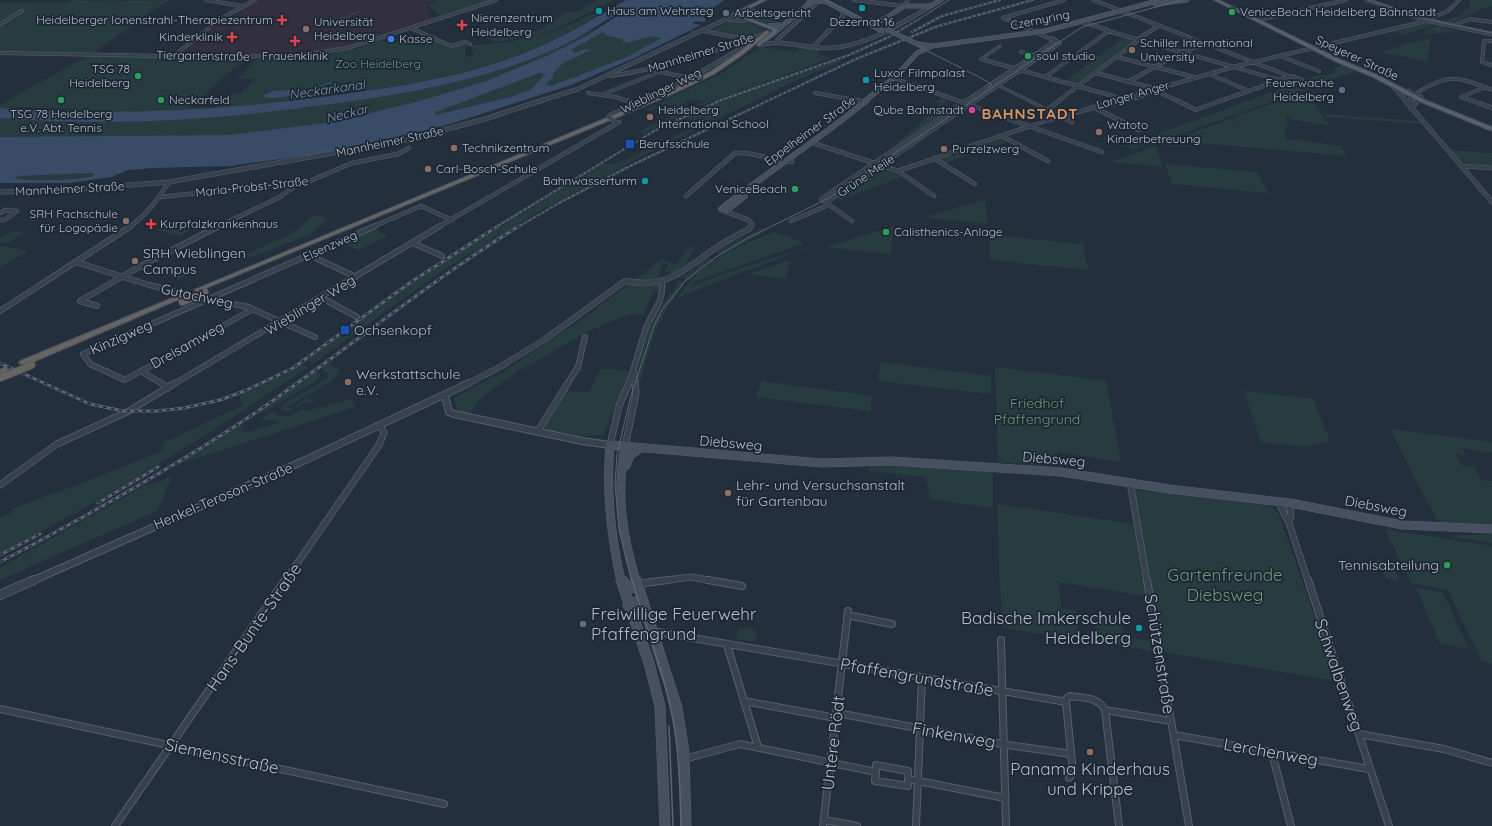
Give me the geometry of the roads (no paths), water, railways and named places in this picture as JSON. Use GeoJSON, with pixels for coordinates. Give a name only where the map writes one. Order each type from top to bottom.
{"type":"FeatureCollection","features":[{"type":"Feature","properties":{"kind":"highway"},"geometry":{"type":"LineString","coordinates":[[0,378],[182,299],[197,290],[666,95],[712,73],[771,30]]}},
{"type":"Feature","properties":{"kind":"highway"},"geometry":{"type":"LineString","coordinates":[[3,371],[182,299],[207,295],[670,97],[716,74],[759,45]]}},
{"type":"Feature","properties":{"kind":"main road"},"geometry":{"type":"LineString","coordinates":[[735,15],[764,0]]}},
{"type":"Feature","properties":{"kind":"main road","name":"Czernyring"},"geometry":{"type":"LineString","coordinates":[[832,0],[869,22]]}},
{"type":"Feature","properties":{"kind":"main road"},"geometry":{"type":"LineString","coordinates":[[869,22],[882,20],[904,6],[930,7],[941,0]]}},
{"type":"Feature","properties":{"kind":"main road","name":"Czernyring"},"geometry":{"type":"LineString","coordinates":[[914,45],[933,47],[946,44],[1039,33],[1082,22],[1089,23],[1161,0]]}},
{"type":"Feature","properties":{"kind":"main road","name":"Czernyring"},"geometry":{"type":"LineString","coordinates":[[1155,2],[1166,0]]}},
{"type":"Feature","properties":{"kind":"main road","name":"Czernyring"},"geometry":{"type":"LineString","coordinates":[[1136,8],[1187,0]]}},
{"type":"Feature","properties":{"kind":"main road","name":"Speyerer Straße"},"geometry":{"type":"LineString","coordinates":[[1216,0],[1259,19]]}},
{"type":"Feature","properties":{"kind":"main road","name":"Speyerer Straße"},"geometry":{"type":"LineString","coordinates":[[1222,0],[1390,84],[1492,128]]}},
{"type":"Feature","properties":{"kind":"main road","name":"Czernyring"},"geometry":{"type":"LineString","coordinates":[[809,2],[824,1],[924,49]]}},
{"type":"Feature","properties":{"kind":"main road"},"geometry":{"type":"LineString","coordinates":[[771,30],[809,2]]}},
{"type":"Feature","properties":{"kind":"main road"},"geometry":{"type":"LineString","coordinates":[[746,10],[742,15],[746,19]]}},
{"type":"Feature","properties":{"kind":"main road"},"geometry":{"type":"LineString","coordinates":[[735,15],[771,30]]}},
{"type":"Feature","properties":{"kind":"main road"},"geometry":{"type":"LineString","coordinates":[[759,45],[771,30],[792,16]]}},
{"type":"Feature","properties":{"kind":"main road"},"geometry":{"type":"LineString","coordinates":[[882,20],[884,29]]}},
{"type":"Feature","properties":{"kind":"main road"},"geometry":{"type":"LineString","coordinates":[[914,45],[918,52]]}},
{"type":"Feature","properties":{"kind":"main road","name":"Eppelheimer Straße"},"geometry":{"type":"LineString","coordinates":[[815,144],[895,79],[918,52],[933,47]]}},
{"type":"Feature","properties":{"kind":"main road","name":"Speyerer Straße"},"geometry":{"type":"LineString","coordinates":[[1316,48],[1415,95]]}},
{"type":"Feature","properties":{"kind":"main road","name":"Eppelheimer Straße"},"geometry":{"type":"LineString","coordinates":[[724,210],[789,161],[815,144],[895,79],[924,49]]}},
{"type":"Feature","properties":{"kind":"main road"},"geometry":{"type":"LineString","coordinates":[[610,445],[608,461],[611,511],[622,579],[628,605],[638,629],[657,691],[661,711],[665,826]]}},
{"type":"Feature","properties":{"kind":"main road","name":"Diebsweg"},"geometry":{"type":"LineString","coordinates":[[610,445],[822,463],[892,461],[1061,472],[1280,505],[1290,503],[1403,525],[1446,529],[1492,529]]}},
{"type":"Feature","properties":{"kind":"main road"},"geometry":{"type":"LineString","coordinates":[[625,446],[620,494],[620,511],[626,542],[638,586],[677,710],[684,759],[686,826]]}},
{"type":"Feature","properties":{"kind":"main road"},"geometry":{"type":"LineString","coordinates":[[620,494],[629,457],[635,451],[643,447]]}},
{"type":"Feature","properties":{"kind":"main road"},"geometry":{"type":"LineString","coordinates":[[622,579],[628,588],[638,586]]}},
{"type":"Feature","properties":{"kind":"main road"},"geometry":{"type":"LineString","coordinates":[[628,605],[643,600]]}},
{"type":"Feature","properties":{"kind":"street"},"geometry":{"type":"LineString","coordinates":[[206,0],[242,6]]}},
{"type":"Feature","properties":{"kind":"street"},"geometry":{"type":"LineString","coordinates":[[173,56],[219,21],[242,6],[255,0]]}},
{"type":"Feature","properties":{"kind":"street"},"geometry":{"type":"LineString","coordinates":[[416,30],[437,24],[437,20],[496,0]]}},
{"type":"Feature","properties":{"kind":"street"},"geometry":{"type":"LineString","coordinates":[[854,0],[904,6],[908,0]]}},
{"type":"Feature","properties":{"kind":"street"},"geometry":{"type":"LineString","coordinates":[[1003,18],[1001,17],[1060,0]]}},
{"type":"Feature","properties":{"kind":"street"},"geometry":{"type":"LineString","coordinates":[[1003,18],[1064,0]]}},
{"type":"Feature","properties":{"kind":"street"},"geometry":{"type":"LineString","coordinates":[[1093,0],[1302,80],[1290,85],[1105,30]]}},
{"type":"Feature","properties":{"kind":"street"},"geometry":{"type":"LineString","coordinates":[[1259,19],[1346,0]]}},
{"type":"Feature","properties":{"kind":"street"},"geometry":{"type":"LineString","coordinates":[[1367,0],[1428,20],[1492,33]]}},
{"type":"Feature","properties":{"kind":"street"},"geometry":{"type":"LineString","coordinates":[[1373,0],[1428,20],[1492,33]]}},
{"type":"Feature","properties":{"kind":"street","name":"Langer Anger"},"geometry":{"type":"LineString","coordinates":[[898,171],[1030,126],[1121,98],[1233,67],[1428,20],[1448,11],[1459,0]]}},
{"type":"Feature","properties":{"kind":"street"},"geometry":{"type":"LineString","coordinates":[[809,2],[812,8]]}},
{"type":"Feature","properties":{"kind":"street"},"geometry":{"type":"LineString","coordinates":[[779,42],[777,40],[817,3]]}},
{"type":"Feature","properties":{"kind":"street"},"geometry":{"type":"LineString","coordinates":[[919,7],[924,10]]}},
{"type":"Feature","properties":{"kind":"street"},"geometry":{"type":"LineString","coordinates":[[759,45],[779,42],[822,48],[844,47],[864,42],[930,7]]}},
{"type":"Feature","properties":{"kind":"street"},"geometry":{"type":"LineString","coordinates":[[704,31],[746,10],[802,17]]}},
{"type":"Feature","properties":{"kind":"street"},"geometry":{"type":"LineString","coordinates":[[22,11],[0,23],[18,12],[22,11]]}},
{"type":"Feature","properties":{"kind":"street"},"geometry":{"type":"LineString","coordinates":[[813,47],[842,17],[845,11]]}},
{"type":"Feature","properties":{"kind":"street"},"geometry":{"type":"LineString","coordinates":[[610,76],[735,15]]}},
{"type":"Feature","properties":{"kind":"street"},"geometry":{"type":"LineString","coordinates":[[842,17],[853,16]]}},
{"type":"Feature","properties":{"kind":"street"},"geometry":{"type":"LineString","coordinates":[[1003,18],[1039,33]]}},
{"type":"Feature","properties":{"kind":"street"},"geometry":{"type":"LineString","coordinates":[[723,22],[733,19],[746,19]]}},
{"type":"Feature","properties":{"kind":"street"},"geometry":{"type":"LineString","coordinates":[[1454,25],[1470,19],[1492,22]]}},
{"type":"Feature","properties":{"kind":"street","name":"Tiergartenstraße"},"geometry":{"type":"LineString","coordinates":[[0,53],[255,57],[327,53],[354,47],[437,20]]}},
{"type":"Feature","properties":{"kind":"street"},"geometry":{"type":"LineString","coordinates":[[1089,23],[1105,30],[1138,39]]}},
{"type":"Feature","properties":{"kind":"street"},"geometry":{"type":"LineString","coordinates":[[1047,110],[1117,57],[1138,39],[1158,26]]}},
{"type":"Feature","properties":{"kind":"street"},"geometry":{"type":"LineString","coordinates":[[411,28],[451,46],[465,42],[470,44]]}},
{"type":"Feature","properties":{"kind":"street","name":"Mannheimer Straße"},"geometry":{"type":"LineString","coordinates":[[0,192],[63,190],[169,182],[356,151],[412,139],[524,107],[578,89],[610,76],[624,76],[750,40],[771,30]]}},
{"type":"Feature","properties":{"kind":"street"},"geometry":{"type":"LineString","coordinates":[[704,31],[750,40]]}},
{"type":"Feature","properties":{"kind":"street"},"geometry":{"type":"LineString","coordinates":[[1045,77],[1109,31]]}},
{"type":"Feature","properties":{"kind":"street","name":"Grüne Meile"},"geometry":{"type":"LineString","coordinates":[[1039,33],[1060,42],[1041,57],[997,85],[827,202],[821,199],[875,164],[1055,41],[1039,33]]}},
{"type":"Feature","properties":{"kind":"street"},"geometry":{"type":"LineString","coordinates":[[986,42],[984,41],[993,38]]}},
{"type":"Feature","properties":{"kind":"street","name":"Wieblinger Weg"},"geometry":{"type":"LineString","coordinates":[[0,485],[57,444],[124,414],[322,298],[618,121],[610,116],[690,78],[741,48],[750,40]]}},
{"type":"Feature","properties":{"kind":"street"},"geometry":{"type":"LineString","coordinates":[[1492,41],[1484,41],[1482,62],[1492,65]]}},
{"type":"Feature","properties":{"kind":"street"},"geometry":{"type":"LineString","coordinates":[[816,44],[822,48]]}},
{"type":"Feature","properties":{"kind":"street"},"geometry":{"type":"LineString","coordinates":[[1128,82],[1181,52],[1206,44]]}},
{"type":"Feature","properties":{"kind":"street"},"geometry":{"type":"LineString","coordinates":[[981,58],[1000,46]]}},
{"type":"Feature","properties":{"kind":"street"},"geometry":{"type":"LineString","coordinates":[[1021,52],[1041,57]]}},
{"type":"Feature","properties":{"kind":"street"},"geometry":{"type":"LineString","coordinates":[[1279,56],[1319,71]]}},
{"type":"Feature","properties":{"kind":"street"},"geometry":{"type":"LineString","coordinates":[[1117,57],[1195,78]]}},
{"type":"Feature","properties":{"kind":"street"},"geometry":{"type":"LineString","coordinates":[[981,58],[1121,98]]}},
{"type":"Feature","properties":{"kind":"street"},"geometry":{"type":"LineString","coordinates":[[647,69],[690,78]]}},
{"type":"Feature","properties":{"kind":"street"},"geometry":{"type":"LineString","coordinates":[[601,95],[658,72]]}},
{"type":"Feature","properties":{"kind":"street"},"geometry":{"type":"LineString","coordinates":[[1096,73],[1153,89],[1198,109],[1289,76]]}},
{"type":"Feature","properties":{"kind":"street"},"geometry":{"type":"LineString","coordinates":[[1208,74],[1249,91]]}},
{"type":"Feature","properties":{"kind":"street"},"geometry":{"type":"LineString","coordinates":[[1411,108],[1410,103],[1415,95],[1425,86],[1450,77],[1492,90]]}},
{"type":"Feature","properties":{"kind":"street"},"geometry":{"type":"LineString","coordinates":[[895,79],[1102,152]]}},
{"type":"Feature","properties":{"kind":"street"},"geometry":{"type":"LineString","coordinates":[[1390,84],[1492,202]]}},
{"type":"Feature","properties":{"kind":"street"},"geometry":{"type":"LineString","coordinates":[[997,85],[1072,122]]}},
{"type":"Feature","properties":{"kind":"street"},"geometry":{"type":"LineString","coordinates":[[1486,87],[1461,97],[1492,108]]}},
{"type":"Feature","properties":{"kind":"street"},"geometry":{"type":"LineString","coordinates":[[1411,108],[1415,95],[1422,90]]}},
{"type":"Feature","properties":{"kind":"street"},"geometry":{"type":"LineString","coordinates":[[588,93],[636,104]]}},
{"type":"Feature","properties":{"kind":"street"},"geometry":{"type":"LineString","coordinates":[[815,93],[865,102]]}},
{"type":"Feature","properties":{"kind":"street"},"geometry":{"type":"LineString","coordinates":[[1093,107],[1139,130]]}},
{"type":"Feature","properties":{"kind":"street"},"geometry":{"type":"LineString","coordinates":[[1002,136],[1048,161]]}},
{"type":"Feature","properties":{"kind":"street"},"geometry":{"type":"LineString","coordinates":[[815,144],[898,171],[934,196]]}},
{"type":"Feature","properties":{"kind":"street","name":"Maria-Probst-Straße"},"geometry":{"type":"LineString","coordinates":[[160,197],[316,179],[352,163],[398,154],[410,148]]}},
{"type":"Feature","properties":{"kind":"street"},"geometry":{"type":"LineString","coordinates":[[686,196],[734,154],[745,153],[789,161]]}},
{"type":"Feature","properties":{"kind":"street"},"geometry":{"type":"LineString","coordinates":[[935,158],[975,184]]}},
{"type":"Feature","properties":{"kind":"street"},"geometry":{"type":"LineString","coordinates":[[1461,166],[1492,168]]}},
{"type":"Feature","properties":{"kind":"street"},"geometry":{"type":"LineString","coordinates":[[0,310],[140,220],[148,213],[169,182]]}},
{"type":"Feature","properties":{"kind":"street"},"geometry":{"type":"LineString","coordinates":[[97,306],[80,301],[119,276],[254,209],[290,190],[300,182]]}},
{"type":"Feature","properties":{"kind":"street"},"geometry":{"type":"LineString","coordinates":[[792,222],[826,206],[827,202],[852,221]]}},
{"type":"Feature","properties":{"kind":"street","name":"Elsenzweg"},"geometry":{"type":"LineString","coordinates":[[207,295],[309,255],[421,206],[452,220]]}},
{"type":"Feature","properties":{"kind":"street"},"geometry":{"type":"LineString","coordinates":[[0,214],[5,210],[17,211],[5,220],[0,220]]}},
{"type":"Feature","properties":{"kind":"street"},"geometry":{"type":"LineString","coordinates":[[445,396],[449,412],[582,441],[610,445],[619,406],[634,371],[646,328],[663,294],[662,283],[677,276],[717,247],[748,229],[752,224],[748,220],[724,210]]}},
{"type":"Feature","properties":{"kind":"street"},"geometry":{"type":"LineString","coordinates":[[413,243],[442,256]]}},
{"type":"Feature","properties":{"kind":"street"},"geometry":{"type":"LineString","coordinates":[[309,255],[356,277]]}},
{"type":"Feature","properties":{"kind":"street","name":"Gutachweg"},"geometry":{"type":"LineString","coordinates":[[76,262],[119,276],[207,295],[253,309],[315,337]]}},
{"type":"Feature","properties":{"kind":"street","name":"Henkel-Teroson-Straße"},"geometry":{"type":"LineString","coordinates":[[0,595],[301,462],[445,396],[500,367],[544,340],[625,281],[636,284],[662,283]]}},
{"type":"Feature","properties":{"kind":"street","name":"Kinzigweg"},"geometry":{"type":"LineString","coordinates":[[141,371],[125,380],[90,364],[83,354],[207,295]]}},
{"type":"Feature","properties":{"kind":"street"},"geometry":{"type":"LineString","coordinates":[[322,298],[357,317]]}},
{"type":"Feature","properties":{"kind":"street","name":"Dreisamweg"},"geometry":{"type":"LineString","coordinates":[[141,371],[253,309]]}},
{"type":"Feature","properties":{"kind":"street"},"geometry":{"type":"LineString","coordinates":[[538,431],[578,368],[585,337]]}},
{"type":"Feature","properties":{"kind":"street"},"geometry":{"type":"LineString","coordinates":[[141,371],[168,388]]}},
{"type":"Feature","properties":{"kind":"street"},"geometry":{"type":"LineString","coordinates":[[625,446],[636,394],[634,371]]}},
{"type":"Feature","properties":{"kind":"street","name":"Hans-Bunte-Straße"},"geometry":{"type":"LineString","coordinates":[[115,826],[379,445],[384,433],[380,425]]}},
{"type":"Feature","properties":{"kind":"street","name":"Schützenstraße"},"geometry":{"type":"LineString","coordinates":[[1130,482],[1189,826]]}},
{"type":"Feature","properties":{"kind":"street","name":"Schwalbenweg"},"geometry":{"type":"LineString","coordinates":[[1289,524],[1291,515],[1290,503]]}},
{"type":"Feature","properties":{"kind":"street","name":"Schwalbenweg"},"geometry":{"type":"LineString","coordinates":[[1280,505],[1289,524],[1359,734],[1369,770],[1389,826]]}},
{"type":"Feature","properties":{"kind":"street"},"geometry":{"type":"LineString","coordinates":[[638,586],[644,583],[691,577],[742,586]]}},
{"type":"Feature","properties":{"kind":"street","name":"Untere Rödt"},"geometry":{"type":"LineString","coordinates":[[824,823],[848,613],[892,624]]}},
{"type":"Feature","properties":{"kind":"street","name":"Pfaffengrundstraße"},"geometry":{"type":"LineString","coordinates":[[654,633],[658,632],[1066,702],[1066,699],[1070,696],[1099,701],[1104,706],[1105,710],[1171,721]]}},
{"type":"Feature","properties":{"kind":"street"},"geometry":{"type":"LineString","coordinates":[[1001,640],[1006,826]]}},
{"type":"Feature","properties":{"kind":"street"},"geometry":{"type":"LineString","coordinates":[[727,645],[758,747]]}},
{"type":"Feature","properties":{"kind":"street"},"geometry":{"type":"LineString","coordinates":[[916,826],[922,678]]}},
{"type":"Feature","properties":{"kind":"street","name":"Finkenweg"},"geometry":{"type":"LineString","coordinates":[[744,701],[1071,754]]}},
{"type":"Feature","properties":{"kind":"street"},"geometry":{"type":"LineString","coordinates":[[1066,702],[1073,773],[1069,778]]}},
{"type":"Feature","properties":{"kind":"street","name":"Siemensstraße"},"geometry":{"type":"LineString","coordinates":[[0,709],[444,804]]}},
{"type":"Feature","properties":{"kind":"street"},"geometry":{"type":"LineString","coordinates":[[1105,710],[1119,826]]}},
{"type":"Feature","properties":{"kind":"street"},"geometry":{"type":"LineString","coordinates":[[1359,734],[1444,749],[1492,763]]}},
{"type":"Feature","properties":{"kind":"street","name":"Lerchenweg"},"geometry":{"type":"LineString","coordinates":[[1174,735],[1369,770]]}},
{"type":"Feature","properties":{"kind":"street"},"geometry":{"type":"LineString","coordinates":[[684,759],[740,744],[876,772]]}},
{"type":"Feature","properties":{"kind":"street"},"geometry":{"type":"LineString","coordinates":[[1272,753],[1291,826]]}},
{"type":"Feature","properties":{"kind":"street"},"geometry":{"type":"LineString","coordinates":[[876,765],[908,771],[908,786],[875,780],[876,772],[876,765]]}},
{"type":"Feature","properties":{"kind":"street"},"geometry":{"type":"LineString","coordinates":[[908,779],[1005,798]]}},
{"type":"Feature","properties":{"kind":"street"},"geometry":{"type":"LineString","coordinates":[[824,823],[857,826]]}},
{"type":"Feature","properties":{"kind":"water"},"geometry":{"type":"Polygon","coordinates":[[[626,0],[724,0],[703,15],[706,20],[704,22],[696,21],[692,23],[701,25],[632,59],[571,85],[450,124],[403,136],[316,154],[230,166],[128,170],[111,177],[69,183],[0,183],[0,137],[230,135],[334,122],[416,102],[484,82],[551,54],[588,35],[625,11],[559,47],[515,65],[461,81],[369,99],[243,115],[121,122],[40,121],[0,118],[0,108],[83,112],[165,111],[289,101],[382,89],[460,73],[510,58],[558,38],[626,0]],[[603,32],[571,50],[575,53],[585,49],[591,50],[563,63],[554,72],[553,77],[546,84],[551,86],[627,57],[661,38],[652,36],[627,43],[623,42],[623,39],[607,36],[603,32]],[[539,73],[435,112],[435,115],[513,96],[531,90],[545,74],[539,73]],[[92,173],[19,176],[15,178],[29,180],[53,180],[77,179],[94,175],[92,173]]]}},
{"type":"Feature","properties":{"kind":"water"},"geometry":{"type":"Polygon","coordinates":[[[274,91],[308,91],[277,98],[262,96],[274,91]]]}},
{"type":"Feature","properties":{"kind":"water"},"geometry":{"type":"Polygon","coordinates":[[[1155,92],[1158,94],[1102,110],[1099,109],[1155,92]]]}},
{"type":"Feature","properties":{"kind":"waterway"},"geometry":{"type":"LineString","coordinates":[[333,19],[348,17],[349,15],[359,12]]}},
{"type":"Feature","properties":{"kind":"waterway"},"geometry":{"type":"LineString","coordinates":[[690,31],[695,31]]}},
{"type":"Feature","properties":{"kind":"waterway","name":"Neckarkanal"},"geometry":{"type":"LineString","coordinates":[[308,91],[332,82]]}},
{"type":"Feature","properties":{"kind":"tram line"},"geometry":{"type":"LineString","coordinates":[[826,0],[983,79],[991,84],[989,88]]}},
{"type":"Feature","properties":{"kind":"tram line"},"geometry":{"type":"LineString","coordinates":[[919,19],[949,0]]}},
{"type":"Feature","properties":{"kind":"tram line"},"geometry":{"type":"LineString","coordinates":[[632,581],[619,530],[615,484],[617,455],[630,399],[654,326],[662,310],[685,281],[716,257],[748,238],[827,199],[1082,27],[1182,0]]}},
{"type":"Feature","properties":{"kind":"tram line"},"geometry":{"type":"LineString","coordinates":[[1368,0],[1425,19],[1492,33]]}},
{"type":"Feature","properties":{"kind":"tram line"},"geometry":{"type":"LineString","coordinates":[[632,580],[662,674],[675,732],[680,779],[681,826]]}},
{"type":"Feature","properties":{"kind":"tram line"},"geometry":{"type":"LineString","coordinates":[[669,726],[673,826]]}},
{"type":"Feature","properties":{"kind":"railway"},"geometry":{"type":"LineString","coordinates":[[912,32],[942,16],[1000,0]]}},
{"type":"Feature","properties":{"kind":"railway"},"geometry":{"type":"LineString","coordinates":[[518,227],[559,203],[630,166],[856,59],[938,26],[1033,0]]}},
{"type":"Feature","properties":{"kind":"railway"},"geometry":{"type":"LineString","coordinates":[[496,227],[654,131],[721,100],[849,55],[889,37],[919,19]]}},
{"type":"Feature","properties":{"kind":"railway"},"geometry":{"type":"LineString","coordinates":[[0,363],[90,404],[123,411],[157,411],[184,408],[220,400],[247,390],[293,368],[411,282],[498,226]]}},
{"type":"Feature","properties":{"kind":"railway"},"geometry":{"type":"LineString","coordinates":[[0,562],[129,491],[193,453],[255,413],[451,271],[519,226]]}},
{"type":"Feature","properties":{"kind":"railway"},"geometry":{"type":"LineString","coordinates":[[98,503],[158,467]]}},
{"type":"Feature","properties":{"kind":"railway"},"geometry":{"type":"LineString","coordinates":[[0,555],[40,534]]}},
{"type":"Feature","properties":{"kind":"place","name":"Dezernat 16"},"geometry":{"type":"Point","coordinates":[862,8]}},
{"type":"Feature","properties":{"kind":"place","name":"Haus am Wehrsteg"},"geometry":{"type":"Point","coordinates":[599,11]}},
{"type":"Feature","properties":{"kind":"place","name":"VeniceBeach Heidelberg Bahnstadt"},"geometry":{"type":"Point","coordinates":[1232,12]}},
{"type":"Feature","properties":{"kind":"place","name":"Arbeitsgericht"},"geometry":{"type":"Point","coordinates":[726,13]}},
{"type":"Feature","properties":{"kind":"place","name":"Heidelberger Ionenstrahl-Therapiezentrum"},"geometry":{"type":"Point","coordinates":[282,20]}},
{"type":"Feature","properties":{"kind":"place","name":"Nierenzentrum Heidelberg"},"geometry":{"type":"Point","coordinates":[462,25]}},
{"type":"Feature","properties":{"kind":"place","name":"Universität Heidelberg"},"geometry":{"type":"Point","coordinates":[306,29]}},
{"type":"Feature","properties":{"kind":"place","name":"Kinderklinik"},"geometry":{"type":"Point","coordinates":[232,37]}},
{"type":"Feature","properties":{"kind":"place","name":"Kasse"},"geometry":{"type":"Point","coordinates":[391,39]}},
{"type":"Feature","properties":{"kind":"place","name":"Frauenklinik"},"geometry":{"type":"Point","coordinates":[295,41]}},
{"type":"Feature","properties":{"kind":"place","name":"Schiller International University"},"geometry":{"type":"Point","coordinates":[1132,50]}},
{"type":"Feature","properties":{"kind":"place","name":"soul studio"},"geometry":{"type":"Point","coordinates":[1028,56]}},
{"type":"Feature","properties":{"kind":"place","name":"TSG 78 Heidelberg"},"geometry":{"type":"Point","coordinates":[138,76]}},
{"type":"Feature","properties":{"kind":"place","name":"Luxor Filmpalast Heidelberg"},"geometry":{"type":"Point","coordinates":[866,80]}},
{"type":"Feature","properties":{"kind":"place","name":"Feuerwache Heidelberg"},"geometry":{"type":"Point","coordinates":[1342,90]}},
{"type":"Feature","properties":{"kind":"place","name":"TSG 78 Heidelberg e.V. Abt. Tennis"},"geometry":{"type":"Point","coordinates":[61,100]}},
{"type":"Feature","properties":{"kind":"place","name":"Neckarfeld"},"geometry":{"type":"Point","coordinates":[161,100]}},
{"type":"Feature","properties":{"kind":"place","name":"Qube Bahnstadt"},"geometry":{"type":"Point","coordinates":[972,110]}},
{"type":"Feature","properties":{"kind":"place","name":"Heidelberg International School"},"geometry":{"type":"Point","coordinates":[650,117]}},
{"type":"Feature","properties":{"kind":"place","name":"Watoto Kinderbetreuung"},"geometry":{"type":"Point","coordinates":[1099,132]}},
{"type":"Feature","properties":{"kind":"place","name":"Berufsschule"},"geometry":{"type":"Point","coordinates":[630,144]}},
{"type":"Feature","properties":{"kind":"place","name":"Technikzentrum"},"geometry":{"type":"Point","coordinates":[454,148]}},
{"type":"Feature","properties":{"kind":"place","name":"Purzelzwerg"},"geometry":{"type":"Point","coordinates":[944,149]}},
{"type":"Feature","properties":{"kind":"place","name":"Carl-Bosch-Schule"},"geometry":{"type":"Point","coordinates":[428,169]}},
{"type":"Feature","properties":{"kind":"place","name":"Bahnwasserturm"},"geometry":{"type":"Point","coordinates":[645,181]}},
{"type":"Feature","properties":{"kind":"place","name":"VeniceBeach"},"geometry":{"type":"Point","coordinates":[795,189]}},
{"type":"Feature","properties":{"kind":"place","name":"SRH Fachschule für Logopädie"},"geometry":{"type":"Point","coordinates":[126,221]}},
{"type":"Feature","properties":{"kind":"place","name":"Kurpfalzkrankenhaus"},"geometry":{"type":"Point","coordinates":[151,224]}},
{"type":"Feature","properties":{"kind":"place","name":"Calisthenics-Anlage"},"geometry":{"type":"Point","coordinates":[886,232]}},
{"type":"Feature","properties":{"kind":"place","name":"SRH Wieblingen Campus"},"geometry":{"type":"Point","coordinates":[135,261]}},
{"type":"Feature","properties":{"kind":"place","name":"Ochsenkopf"},"geometry":{"type":"Point","coordinates":[345,330]}},
{"type":"Feature","properties":{"kind":"place","name":"Werkstattschule e.V."},"geometry":{"type":"Point","coordinates":[348,382]}},
{"type":"Feature","properties":{"kind":"place","name":"Lehr- und Versuchsanstalt für Gartenbau"},"geometry":{"type":"Point","coordinates":[728,493]}},
{"type":"Feature","properties":{"kind":"place","name":"Tennisabteilung"},"geometry":{"type":"Point","coordinates":[1447,565]}},
{"type":"Feature","properties":{"kind":"place","name":"Freiwillige Feuerwehr Pfaffengrund"},"geometry":{"type":"Point","coordinates":[583,624]}},
{"type":"Feature","properties":{"kind":"place","name":"Badische Imkerschule Heidelberg"},"geometry":{"type":"Point","coordinates":[1139,628]}},
{"type":"Feature","properties":{"kind":"place","name":"Panama Kinderhaus und Krippe"},"geometry":{"type":"Point","coordinates":[1090,752]}},
{"type":"Feature","properties":{"kind":"district","name":"BAHNSTADT"},"geometry":{"type":"Point","coordinates":[1030,114]}},
{"type":"Feature","properties":{"kind":"park label","name":"Zoo Heidelberg"},"geometry":{"type":"Point","coordinates":[378,64]}},
{"type":"Feature","properties":{"kind":"park label","name":"Friedhof Pfaffengrund"},"geometry":{"type":"Point","coordinates":[1037,412]}},
{"type":"Feature","properties":{"kind":"park label","name":"Gartenfreunde Diebsweg"},"geometry":{"type":"Point","coordinates":[1225,585]}},
{"type":"Feature","properties":{"kind":"water label","name":"Neckar"},"geometry":{"type":"Point","coordinates":[347,113]}}]}
